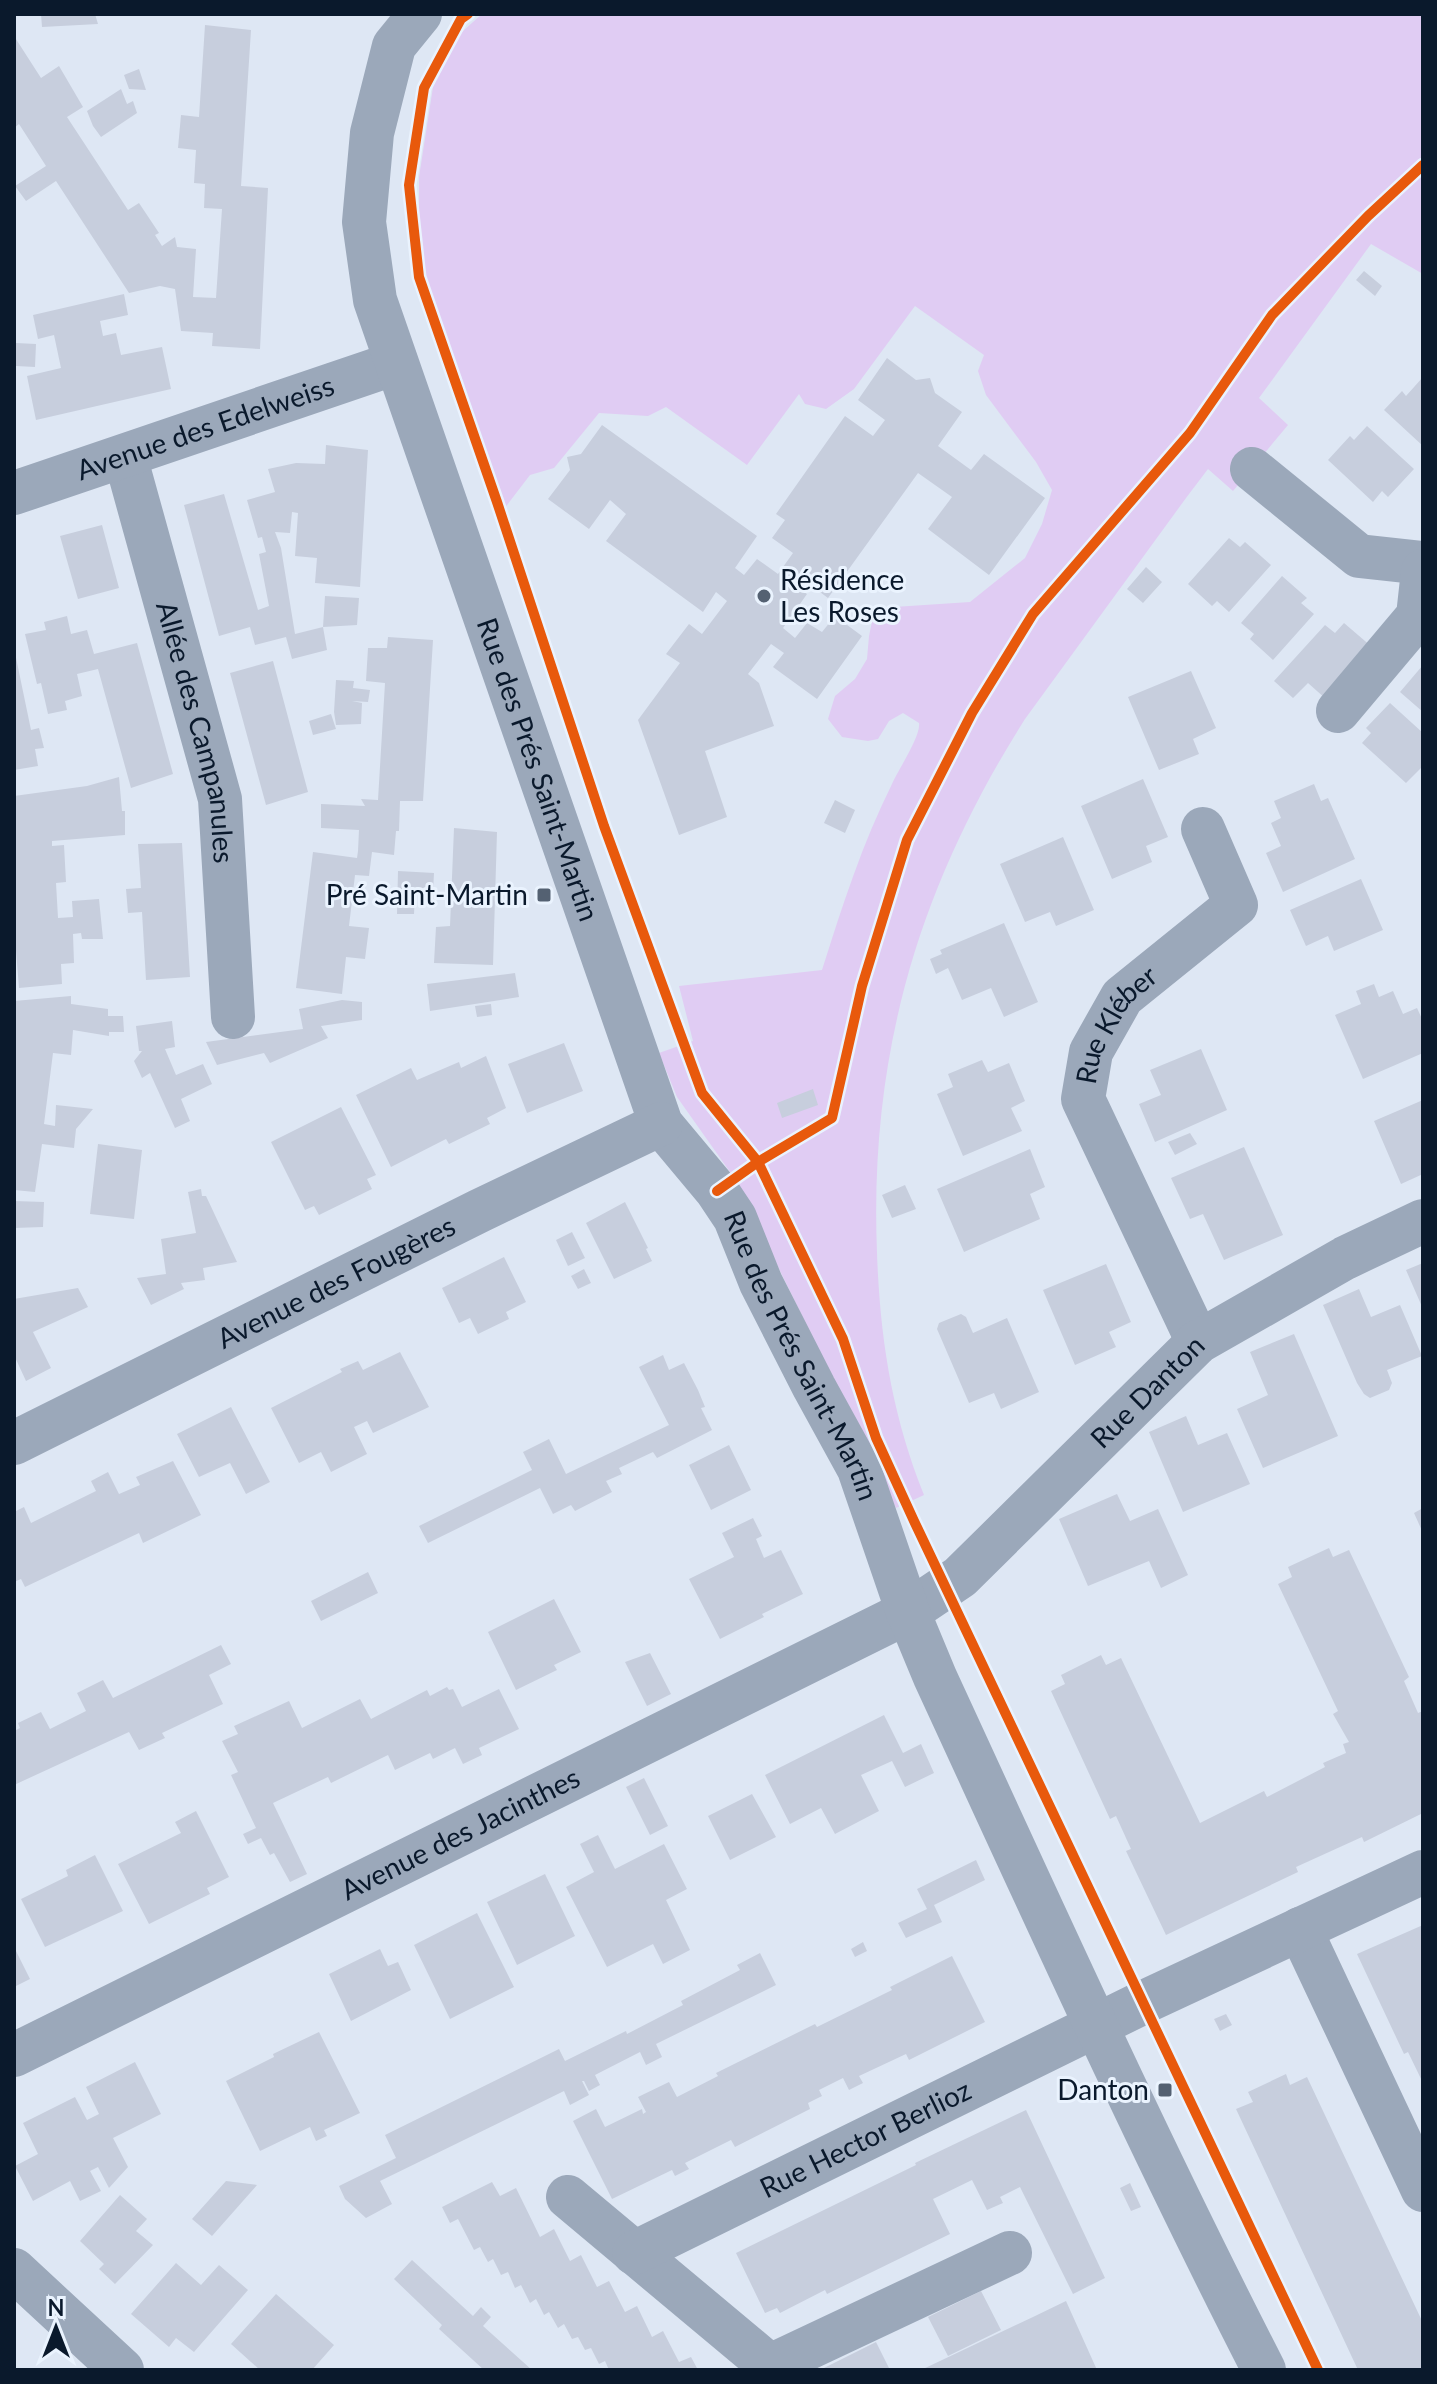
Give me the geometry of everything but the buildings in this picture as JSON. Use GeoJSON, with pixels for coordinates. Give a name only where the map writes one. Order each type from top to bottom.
{"type":"FeatureCollection","features":[{"type":"Feature","properties":{"kind":"street","name":"Rue des Prés Saint-Martin"},"geometry":{"type":"LineString","coordinates":[[399,25],[372,133],[364,222],[375,300],[661,1124],[717,1191],[735,1218],[761,1283],[859,1469],[908,1612],[935,1677],[1221,2287],[1264,2370]]}},
{"type":"Feature","properties":{"kind":"street","name":"Avenue des Edelweiss"},"geometry":{"type":"LineString","coordinates":[[14,493],[396,363]]}},
{"type":"Feature","properties":{"kind":"street","name":"Allée des Campanules"},"geometry":{"type":"LineString","coordinates":[[125,456],[220,799],[233,1017]]}},
{"type":"Feature","properties":{"kind":"street"},"geometry":{"type":"LineString","coordinates":[[1252,469],[1359,556],[1423,563]]}},
{"type":"Feature","properties":{"kind":"street"},"geometry":{"type":"LineString","coordinates":[[1338,711],[1418,616],[1423,571]]}},
{"type":"Feature","properties":{"kind":"street","name":"Rue Kléber"},"geometry":{"type":"LineString","coordinates":[[1198,1342],[1083,1099],[1091,1052],[1122,997],[1236,905],[1203,829]]}},
{"type":"Feature","properties":{"kind":"street","name":"Avenue des Fougères"},"geometry":{"type":"LineString","coordinates":[[14,1443],[479,1211],[661,1124]]}},
{"type":"Feature","properties":{"kind":"street","name":"Rue Danton"},"geometry":{"type":"LineString","coordinates":[[908,1612],[960,1577],[1198,1342],[1345,1258],[1423,1221]]}},
{"type":"Feature","properties":{"kind":"street","name":"Avenue des Jacinthes"},"geometry":{"type":"LineString","coordinates":[[14,2055],[908,1612]]}},
{"type":"Feature","properties":{"kind":"street","name":"Rue Hector Berlioz"},"geometry":{"type":"LineString","coordinates":[[634,2253],[1097,2025],[1423,1872]]}},
{"type":"Feature","properties":{"kind":"street"},"geometry":{"type":"LineString","coordinates":[[1300,1929],[1423,2190]]}},
{"type":"Feature","properties":{"kind":"street"},"geometry":{"type":"LineString","coordinates":[[568,2197],[770,2366],[1010,2253]]}},
{"type":"Feature","properties":{"kind":"street"},"geometry":{"type":"LineString","coordinates":[[14,2270],[122,2370]]}},
{"type":"Feature","properties":{"kind":"shaded area"},"geometry":{"type":"Polygon","coordinates":[[[482,14],[1423,14],[1423,274],[1371,244],[1259,398],[1288,425],[1233,491],[1208,469],[1186,498],[1025,719],[956,845],[929,909],[908,974],[892,1041],[882,1109],[877,1180],[877,1253],[885,1346],[896,1406],[924,1495],[896,1508],[735,1179],[677,1097],[659,1053],[693,1041],[679,986],[822,970],[862,853],[919,729],[919,723],[903,713],[889,721],[878,739],[868,741],[842,737],[828,719],[835,696],[855,679],[867,659],[874,612],[894,607],[970,602],[1025,558],[1042,524],[1052,490],[1036,462],[986,395],[978,371],[984,355],[915,306],[854,389],[826,409],[805,404],[799,394],[747,465],[666,407],[648,416],[599,413],[554,468],[530,475],[504,509],[492,473],[485,472],[458,390],[421,257],[419,224],[419,177],[433,87],[454,39],[482,14]]]}},
{"type":"Feature","properties":{"kind":"cycle path"},"geometry":{"type":"LineString","coordinates":[[468,14],[461,19],[424,88],[409,185],[419,277],[604,826],[702,1093],[758,1162],[843,1339],[876,1438],[914,1521],[1318,2370]]}},
{"type":"Feature","properties":{"kind":"cycle path"},"geometry":{"type":"LineString","coordinates":[[717,1191],[758,1162],[832,1118],[862,986],[907,840],[972,713],[1033,614],[1190,433],[1272,315],[1368,216],[1423,165]]}},
{"type":"Feature","properties":{"kind":"place","name":"Résidence Les Roses"},"geometry":{"type":"Point","coordinates":[764,596]}},
{"type":"Feature","properties":{"kind":"place","name":"Pré Saint-Martin"},"geometry":{"type":"Point","coordinates":[544,895]}},
{"type":"Feature","properties":{"kind":"place","name":"Danton"},"geometry":{"type":"Point","coordinates":[1165,2090]}}]}
